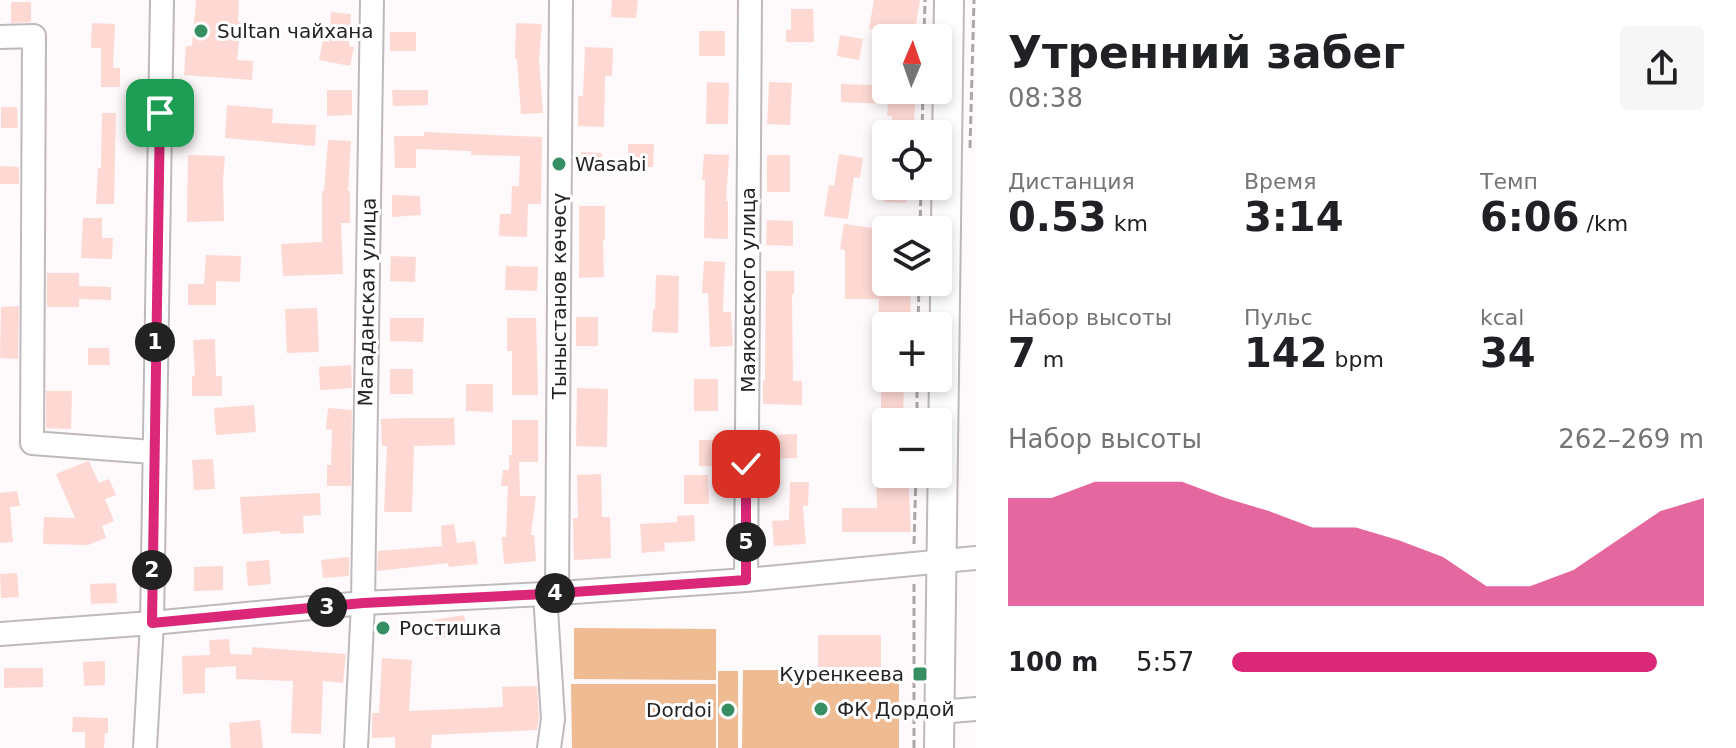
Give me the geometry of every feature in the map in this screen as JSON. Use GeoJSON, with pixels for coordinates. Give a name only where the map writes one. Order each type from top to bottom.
{"type":"FeatureCollection","features":[{"type":"Feature","properties":{"kind":"main road"},"geometry":{"type":"LineString","coordinates":[[939,748],[949,0]]}},
{"type":"Feature","properties":{"kind":"street"},"geometry":{"type":"LineString","coordinates":[[145,748],[152,623],[162,0]]}},
{"type":"Feature","properties":{"kind":"street","name":"Магаданская улица"},"geometry":{"type":"LineString","coordinates":[[356,748],[363,603],[372,0]]}},
{"type":"Feature","properties":{"kind":"street","name":"Тыныстанов көчөсү"},"geometry":{"type":"LineString","coordinates":[[549,748],[553,719],[551,594],[561,0]]}},
{"type":"Feature","properties":{"kind":"street","name":"Маяковского улица"},"geometry":{"type":"LineString","coordinates":[[746,580],[750,0]]}},
{"type":"Feature","properties":{"kind":"street"},"geometry":{"type":"LineString","coordinates":[[0,37],[34,36],[32,443],[153,452]]}},
{"type":"Feature","properties":{"kind":"street"},"geometry":{"type":"LineString","coordinates":[[0,634],[363,603],[746,580],[976,558]]}},
{"type":"Feature","properties":{"kind":"street"},"geometry":{"type":"LineString","coordinates":[[939,712],[976,709]]}},
{"type":"Feature","properties":{"kind":"path"},"geometry":{"type":"LineString","coordinates":[[924,24],[925,0]]}},
{"type":"Feature","properties":{"kind":"path"},"geometry":{"type":"LineString","coordinates":[[914,544],[916,488]]}},
{"type":"Feature","properties":{"kind":"path"},"geometry":{"type":"LineString","coordinates":[[914,581],[914,748]]}},
{"type":"Feature","properties":{"kind":"shaded area"},"geometry":{"type":"Polygon","coordinates":[[[574,628],[716,629],[716,680],[574,679],[574,628]]]}},
{"type":"Feature","properties":{"kind":"shaded area","name":"ФК Дордой"},"geometry":{"type":"Polygon","coordinates":[[[743,670],[899,670],[899,748],[742,748],[743,670]]]}},
{"type":"Feature","properties":{"kind":"shaded area","name":"Dordoi"},"geometry":{"type":"Polygon","coordinates":[[[718,671],[738,671],[738,748],[718,748],[718,671]]]}},
{"type":"Feature","properties":{"kind":"shaded area"},"geometry":{"type":"Polygon","coordinates":[[[571,684],[716,684],[716,748],[572,748],[571,684]]]}},
{"type":"Feature","properties":{"kind":"building"},"geometry":{"type":"Polygon","coordinates":[[[196,0],[239,0],[238,22],[241,22],[237,60],[253,61],[252,80],[184,75],[186,46],[192,46],[196,0]]]}},
{"type":"Feature","properties":{"kind":"building"},"geometry":{"type":"Polygon","coordinates":[[[612,0],[638,0],[636,18],[611,17],[612,0]]]}},
{"type":"Feature","properties":{"kind":"building"},"geometry":{"type":"Polygon","coordinates":[[[874,0],[920,0],[916,24],[872,24],[872,29],[869,29],[874,0]]]}},
{"type":"Feature","properties":{"kind":"building"},"geometry":{"type":"Polygon","coordinates":[[[11,2],[31,2],[31,22],[11,23],[11,2]]]}},
{"type":"Feature","properties":{"kind":"building"},"geometry":{"type":"Polygon","coordinates":[[[791,9],[813,9],[814,42],[786,42],[786,30],[791,30],[791,9]]]}},
{"type":"Feature","properties":{"kind":"building"},"geometry":{"type":"Polygon","coordinates":[[[331,12],[351,14],[349,46],[354,47],[350,66],[319,60],[323,41],[329,42],[331,12]]]}},
{"type":"Feature","properties":{"kind":"building"},"geometry":{"type":"Polygon","coordinates":[[[92,23],[115,24],[113,68],[120,68],[120,87],[101,87],[101,48],[91,48],[92,23]]]}},
{"type":"Feature","properties":{"kind":"building"},"geometry":{"type":"Polygon","coordinates":[[[516,23],[542,24],[539,60],[543,113],[521,114],[515,59],[516,23]]]}},
{"type":"Feature","properties":{"kind":"building"},"geometry":{"type":"Polygon","coordinates":[[[699,31],[725,31],[725,56],[699,56],[699,31]]]}},
{"type":"Feature","properties":{"kind":"building"},"geometry":{"type":"Polygon","coordinates":[[[390,32],[416,32],[416,51],[390,51],[390,32]]]}},
{"type":"Feature","properties":{"kind":"building"},"geometry":{"type":"Polygon","coordinates":[[[840,35],[863,39],[859,60],[837,56],[840,35]]]}},
{"type":"Feature","properties":{"kind":"building"},"geometry":{"type":"Polygon","coordinates":[[[585,47],[613,48],[612,76],[605,76],[604,127],[578,126],[578,96],[583,96],[585,47]]]}},
{"type":"Feature","properties":{"kind":"building"},"geometry":{"type":"Polygon","coordinates":[[[707,82],[729,83],[728,124],[706,124],[707,82]]]}},
{"type":"Feature","properties":{"kind":"building"},"geometry":{"type":"Polygon","coordinates":[[[769,82],[792,83],[790,125],[767,124],[769,82]]]}},
{"type":"Feature","properties":{"kind":"building"},"geometry":{"type":"Polygon","coordinates":[[[841,84],[872,85],[872,103],[841,102],[841,84]]]}},
{"type":"Feature","properties":{"kind":"building"},"geometry":{"type":"Polygon","coordinates":[[[327,90],[352,90],[352,115],[327,116],[327,90]]]}},
{"type":"Feature","properties":{"kind":"building"},"geometry":{"type":"Polygon","coordinates":[[[392,90],[428,90],[428,105],[393,106],[392,90]]]}},
{"type":"Feature","properties":{"kind":"building"},"geometry":{"type":"Polygon","coordinates":[[[888,104],[915,104],[914,120],[892,120],[892,116],[887,116],[888,104]]]}},
{"type":"Feature","properties":{"kind":"building"},"geometry":{"type":"Polygon","coordinates":[[[227,105],[273,109],[272,123],[316,125],[315,146],[225,138],[227,105]]]}},
{"type":"Feature","properties":{"kind":"building"},"geometry":{"type":"Polygon","coordinates":[[[1,107],[17,107],[18,128],[1,128],[1,107]]]}},
{"type":"Feature","properties":{"kind":"building"},"geometry":{"type":"Polygon","coordinates":[[[102,113],[116,113],[114,204],[96,204],[98,168],[101,168],[102,113]]]}},
{"type":"Feature","properties":{"kind":"building"},"geometry":{"type":"Polygon","coordinates":[[[424,132],[542,137],[541,204],[528,204],[527,237],[499,236],[500,214],[511,214],[512,186],[519,186],[520,156],[416,149],[416,168],[395,168],[394,136],[424,136],[424,132]]]}},
{"type":"Feature","properties":{"kind":"building"},"geometry":{"type":"Polygon","coordinates":[[[328,140],[351,141],[350,223],[341,223],[343,274],[283,276],[281,244],[322,242],[322,191],[328,140]]]}},
{"type":"Feature","properties":{"kind":"building"},"geometry":{"type":"Polygon","coordinates":[[[628,144],[654,144],[653,167],[628,167],[628,144]]]}},
{"type":"Feature","properties":{"kind":"building"},"geometry":{"type":"Polygon","coordinates":[[[581,152],[602,153],[601,173],[580,172],[581,152]]]}},
{"type":"Feature","properties":{"kind":"building"},"geometry":{"type":"Polygon","coordinates":[[[704,154],[729,155],[726,201],[728,239],[704,238],[704,154]]]}},
{"type":"Feature","properties":{"kind":"building"},"geometry":{"type":"Polygon","coordinates":[[[839,154],[863,158],[860,178],[854,177],[848,219],[824,216],[829,185],[834,186],[839,154]]]}},
{"type":"Feature","properties":{"kind":"building"},"geometry":{"type":"Polygon","coordinates":[[[188,155],[225,156],[224,221],[187,222],[188,155]]]}},
{"type":"Feature","properties":{"kind":"building"},"geometry":{"type":"Polygon","coordinates":[[[767,155],[790,155],[790,192],[767,192],[767,155]]]}},
{"type":"Feature","properties":{"kind":"building"},"geometry":{"type":"Polygon","coordinates":[[[0,166],[19,167],[19,184],[0,184],[0,166]]]}},
{"type":"Feature","properties":{"kind":"building"},"geometry":{"type":"Polygon","coordinates":[[[392,195],[420,196],[421,215],[392,217],[392,195]]]}},
{"type":"Feature","properties":{"kind":"building"},"geometry":{"type":"Polygon","coordinates":[[[884,200],[906,200],[906,203],[884,200]]]}},
{"type":"Feature","properties":{"kind":"building"},"geometry":{"type":"Polygon","coordinates":[[[579,206],[605,206],[604,277],[579,278],[579,206]]]}},
{"type":"Feature","properties":{"kind":"building"},"geometry":{"type":"Polygon","coordinates":[[[83,218],[102,218],[102,238],[113,238],[112,259],[81,258],[83,218]]]}},
{"type":"Feature","properties":{"kind":"building"},"geometry":{"type":"Polygon","coordinates":[[[767,220],[793,221],[793,246],[766,245],[767,220]]]}},
{"type":"Feature","properties":{"kind":"building"},"geometry":{"type":"Polygon","coordinates":[[[844,224],[872,228],[872,296],[911,296],[910,312],[879,312],[879,299],[845,299],[845,250],[840,249],[844,224]]]}},
{"type":"Feature","properties":{"kind":"building"},"geometry":{"type":"Polygon","coordinates":[[[206,255],[241,256],[240,282],[216,281],[216,305],[188,305],[188,284],[204,284],[206,255]]]}},
{"type":"Feature","properties":{"kind":"building"},"geometry":{"type":"Polygon","coordinates":[[[391,256],[416,257],[415,282],[390,281],[391,256]]]}},
{"type":"Feature","properties":{"kind":"building"},"geometry":{"type":"Polygon","coordinates":[[[704,261],[725,262],[723,312],[731,312],[733,346],[710,347],[708,293],[702,293],[704,261]]]}},
{"type":"Feature","properties":{"kind":"building"},"geometry":{"type":"Polygon","coordinates":[[[506,266],[538,267],[537,291],[505,290],[506,266]]]}},
{"type":"Feature","properties":{"kind":"building"},"geometry":{"type":"Polygon","coordinates":[[[766,271],[794,271],[793,381],[802,381],[802,405],[763,404],[766,271]]]}},
{"type":"Feature","properties":{"kind":"building"},"geometry":{"type":"Polygon","coordinates":[[[47,273],[79,273],[79,286],[111,287],[111,300],[79,299],[79,307],[47,307],[47,273]]]}},
{"type":"Feature","properties":{"kind":"building"},"geometry":{"type":"Polygon","coordinates":[[[656,275],[679,276],[678,333],[652,332],[656,275]]]}},
{"type":"Feature","properties":{"kind":"building"},"geometry":{"type":"Polygon","coordinates":[[[19,306],[18,359],[0,358],[1,307],[19,306]]]}},
{"type":"Feature","properties":{"kind":"building"},"geometry":{"type":"Polygon","coordinates":[[[317,308],[319,352],[287,353],[285,309],[317,308]]]}},
{"type":"Feature","properties":{"kind":"building"},"geometry":{"type":"Polygon","coordinates":[[[576,317],[598,317],[598,346],[576,346],[576,317]]]}},
{"type":"Feature","properties":{"kind":"building"},"geometry":{"type":"Polygon","coordinates":[[[390,318],[424,318],[423,342],[390,341],[390,318]]]}},
{"type":"Feature","properties":{"kind":"building"},"geometry":{"type":"Polygon","coordinates":[[[507,318],[536,318],[538,395],[512,395],[512,351],[507,351],[507,318]]]}},
{"type":"Feature","properties":{"kind":"building"},"geometry":{"type":"Polygon","coordinates":[[[215,339],[216,376],[222,376],[222,396],[192,396],[192,376],[195,376],[193,340],[215,339]]]}},
{"type":"Feature","properties":{"kind":"building"},"geometry":{"type":"Polygon","coordinates":[[[88,348],[109,348],[110,365],[88,365],[88,348]]]}},
{"type":"Feature","properties":{"kind":"building"},"geometry":{"type":"Polygon","coordinates":[[[351,365],[352,388],[320,390],[319,367],[351,365]]]}},
{"type":"Feature","properties":{"kind":"building"},"geometry":{"type":"Polygon","coordinates":[[[390,369],[413,369],[413,394],[390,394],[390,369]]]}},
{"type":"Feature","properties":{"kind":"building"},"geometry":{"type":"Polygon","coordinates":[[[694,379],[718,379],[718,411],[694,411],[694,379]]]}},
{"type":"Feature","properties":{"kind":"building"},"geometry":{"type":"Polygon","coordinates":[[[466,384],[493,384],[493,412],[466,411],[466,384]]]}},
{"type":"Feature","properties":{"kind":"building"},"geometry":{"type":"Polygon","coordinates":[[[577,388],[608,389],[607,447],[576,446],[577,388]]]}},
{"type":"Feature","properties":{"kind":"building"},"geometry":{"type":"Polygon","coordinates":[[[46,391],[72,391],[71,429],[46,428],[46,391]]]}},
{"type":"Feature","properties":{"kind":"building"},"geometry":{"type":"Polygon","coordinates":[[[881,392],[904,392],[903,408],[881,408],[881,392]]]}},
{"type":"Feature","properties":{"kind":"building"},"geometry":{"type":"Polygon","coordinates":[[[254,405],[256,432],[216,435],[214,408],[254,405]]]}},
{"type":"Feature","properties":{"kind":"building"},"geometry":{"type":"Polygon","coordinates":[[[328,408],[352,410],[351,486],[327,486],[332,430],[326,429],[328,408]]]}},
{"type":"Feature","properties":{"kind":"building"},"geometry":{"type":"Polygon","coordinates":[[[454,418],[455,445],[414,446],[412,512],[384,512],[387,446],[382,446],[381,419],[454,418]]]}},
{"type":"Feature","properties":{"kind":"building"},"geometry":{"type":"Polygon","coordinates":[[[512,420],[538,420],[538,462],[519,462],[520,496],[536,496],[531,535],[534,535],[536,561],[504,564],[502,537],[506,537],[508,486],[501,486],[503,470],[509,470],[509,455],[512,455],[512,420]]]}},
{"type":"Feature","properties":{"kind":"building"},"geometry":{"type":"Polygon","coordinates":[[[797,434],[797,458],[766,459],[765,435],[797,434]]]}},
{"type":"Feature","properties":{"kind":"building"},"geometry":{"type":"Polygon","coordinates":[[[699,440],[724,440],[724,467],[699,466],[699,440]]]}},
{"type":"Feature","properties":{"kind":"building"},"geometry":{"type":"Polygon","coordinates":[[[213,459],[215,489],[194,490],[192,460],[213,459]]]}},
{"type":"Feature","properties":{"kind":"building"},"geometry":{"type":"Polygon","coordinates":[[[89,461],[99,483],[109,479],[116,495],[105,499],[114,521],[102,526],[106,538],[88,545],[43,544],[44,517],[75,518],[56,474],[89,461]]]}},
{"type":"Feature","properties":{"kind":"building"},"geometry":{"type":"Polygon","coordinates":[[[601,474],[602,517],[610,517],[611,558],[574,560],[573,518],[578,518],[577,475],[601,474]]]}},
{"type":"Feature","properties":{"kind":"building"},"geometry":{"type":"Polygon","coordinates":[[[684,475],[708,475],[709,504],[684,504],[684,475]]]}},
{"type":"Feature","properties":{"kind":"building"},"geometry":{"type":"Polygon","coordinates":[[[790,482],[809,482],[808,506],[803,506],[806,544],[774,546],[772,521],[789,520],[790,482]]]}},
{"type":"Feature","properties":{"kind":"building"},"geometry":{"type":"Polygon","coordinates":[[[876,488],[909,488],[911,532],[842,532],[842,508],[877,508],[876,488]]]}},
{"type":"Feature","properties":{"kind":"building"},"geometry":{"type":"Polygon","coordinates":[[[17,491],[20,506],[10,507],[13,542],[0,543],[0,493],[17,491]]]}},
{"type":"Feature","properties":{"kind":"building"},"geometry":{"type":"Polygon","coordinates":[[[320,493],[321,515],[303,516],[304,533],[243,534],[240,497],[320,493]]]}},
{"type":"Feature","properties":{"kind":"building"},"geometry":{"type":"Polygon","coordinates":[[[694,515],[695,541],[664,543],[665,551],[642,553],[640,524],[677,522],[677,516],[694,515]]]}},
{"type":"Feature","properties":{"kind":"building"},"geometry":{"type":"Polygon","coordinates":[[[454,524],[457,543],[475,541],[478,564],[449,567],[448,563],[377,571],[378,551],[442,546],[441,526],[454,524]]]}},
{"type":"Feature","properties":{"kind":"building"},"geometry":{"type":"Polygon","coordinates":[[[349,557],[349,576],[323,578],[321,560],[349,557]]]}},
{"type":"Feature","properties":{"kind":"building"},"geometry":{"type":"Polygon","coordinates":[[[269,560],[271,584],[248,586],[246,562],[269,560]]]}},
{"type":"Feature","properties":{"kind":"building"},"geometry":{"type":"Polygon","coordinates":[[[223,566],[223,590],[194,591],[194,567],[223,566]]]}},
{"type":"Feature","properties":{"kind":"building"},"geometry":{"type":"Polygon","coordinates":[[[17,573],[19,597],[1,598],[0,574],[17,573]]]}},
{"type":"Feature","properties":{"kind":"building"},"geometry":{"type":"Polygon","coordinates":[[[116,583],[117,603],[91,604],[90,584],[116,583]]]}},
{"type":"Feature","properties":{"kind":"building"},"geometry":{"type":"Polygon","coordinates":[[[464,615],[468,634],[436,639],[433,620],[464,615]]]}},
{"type":"Feature","properties":{"kind":"building"},"geometry":{"type":"Polygon","coordinates":[[[818,635],[881,635],[881,667],[818,667],[818,635]]]}},
{"type":"Feature","properties":{"kind":"building"},"geometry":{"type":"Polygon","coordinates":[[[229,639],[230,654],[252,655],[252,647],[346,654],[343,683],[323,681],[321,734],[291,733],[293,681],[236,679],[236,666],[205,668],[205,693],[183,694],[182,656],[210,655],[209,640],[229,639]]]}},
{"type":"Feature","properties":{"kind":"building"},"geometry":{"type":"Polygon","coordinates":[[[382,658],[412,660],[409,711],[503,707],[502,687],[537,686],[537,730],[432,735],[431,748],[395,748],[395,737],[372,738],[372,713],[379,713],[382,658]]]}},
{"type":"Feature","properties":{"kind":"building"},"geometry":{"type":"Polygon","coordinates":[[[105,661],[105,685],[84,686],[83,662],[105,661]]]}},
{"type":"Feature","properties":{"kind":"building"},"geometry":{"type":"Polygon","coordinates":[[[4,668],[43,668],[43,687],[4,688],[4,668]]]}},
{"type":"Feature","properties":{"kind":"building"},"geometry":{"type":"Polygon","coordinates":[[[73,717],[108,718],[104,748],[85,748],[85,732],[72,732],[73,717]]]}},
{"type":"Feature","properties":{"kind":"building"},"geometry":{"type":"Polygon","coordinates":[[[260,720],[263,748],[231,748],[229,723],[260,720]]]}},
{"type":"Feature","properties":{"kind":"place","name":"Sultan чайхана"},"geometry":{"type":"Point","coordinates":[201,31]}},
{"type":"Feature","properties":{"kind":"place","name":"Wasabi"},"geometry":{"type":"Point","coordinates":[559,164]}},
{"type":"Feature","properties":{"kind":"place","name":"Ростишка"},"geometry":{"type":"Point","coordinates":[383,628]}},
{"type":"Feature","properties":{"kind":"place","name":"Куренкеева"},"geometry":{"type":"Point","coordinates":[920,674]}},
{"type":"Feature","properties":{"kind":"place","name":"ФК Дордой"},"geometry":{"type":"Point","coordinates":[821,709]}},
{"type":"Feature","properties":{"kind":"place","name":"Dordoi"},"geometry":{"type":"Point","coordinates":[728,710]}},
{"type":"Feature","properties":{"kind":"route"},"geometry":{"type":"LineString","coordinates":[[160,113],[152,623],[363,603],[746,580],[746,464]]}}]}
